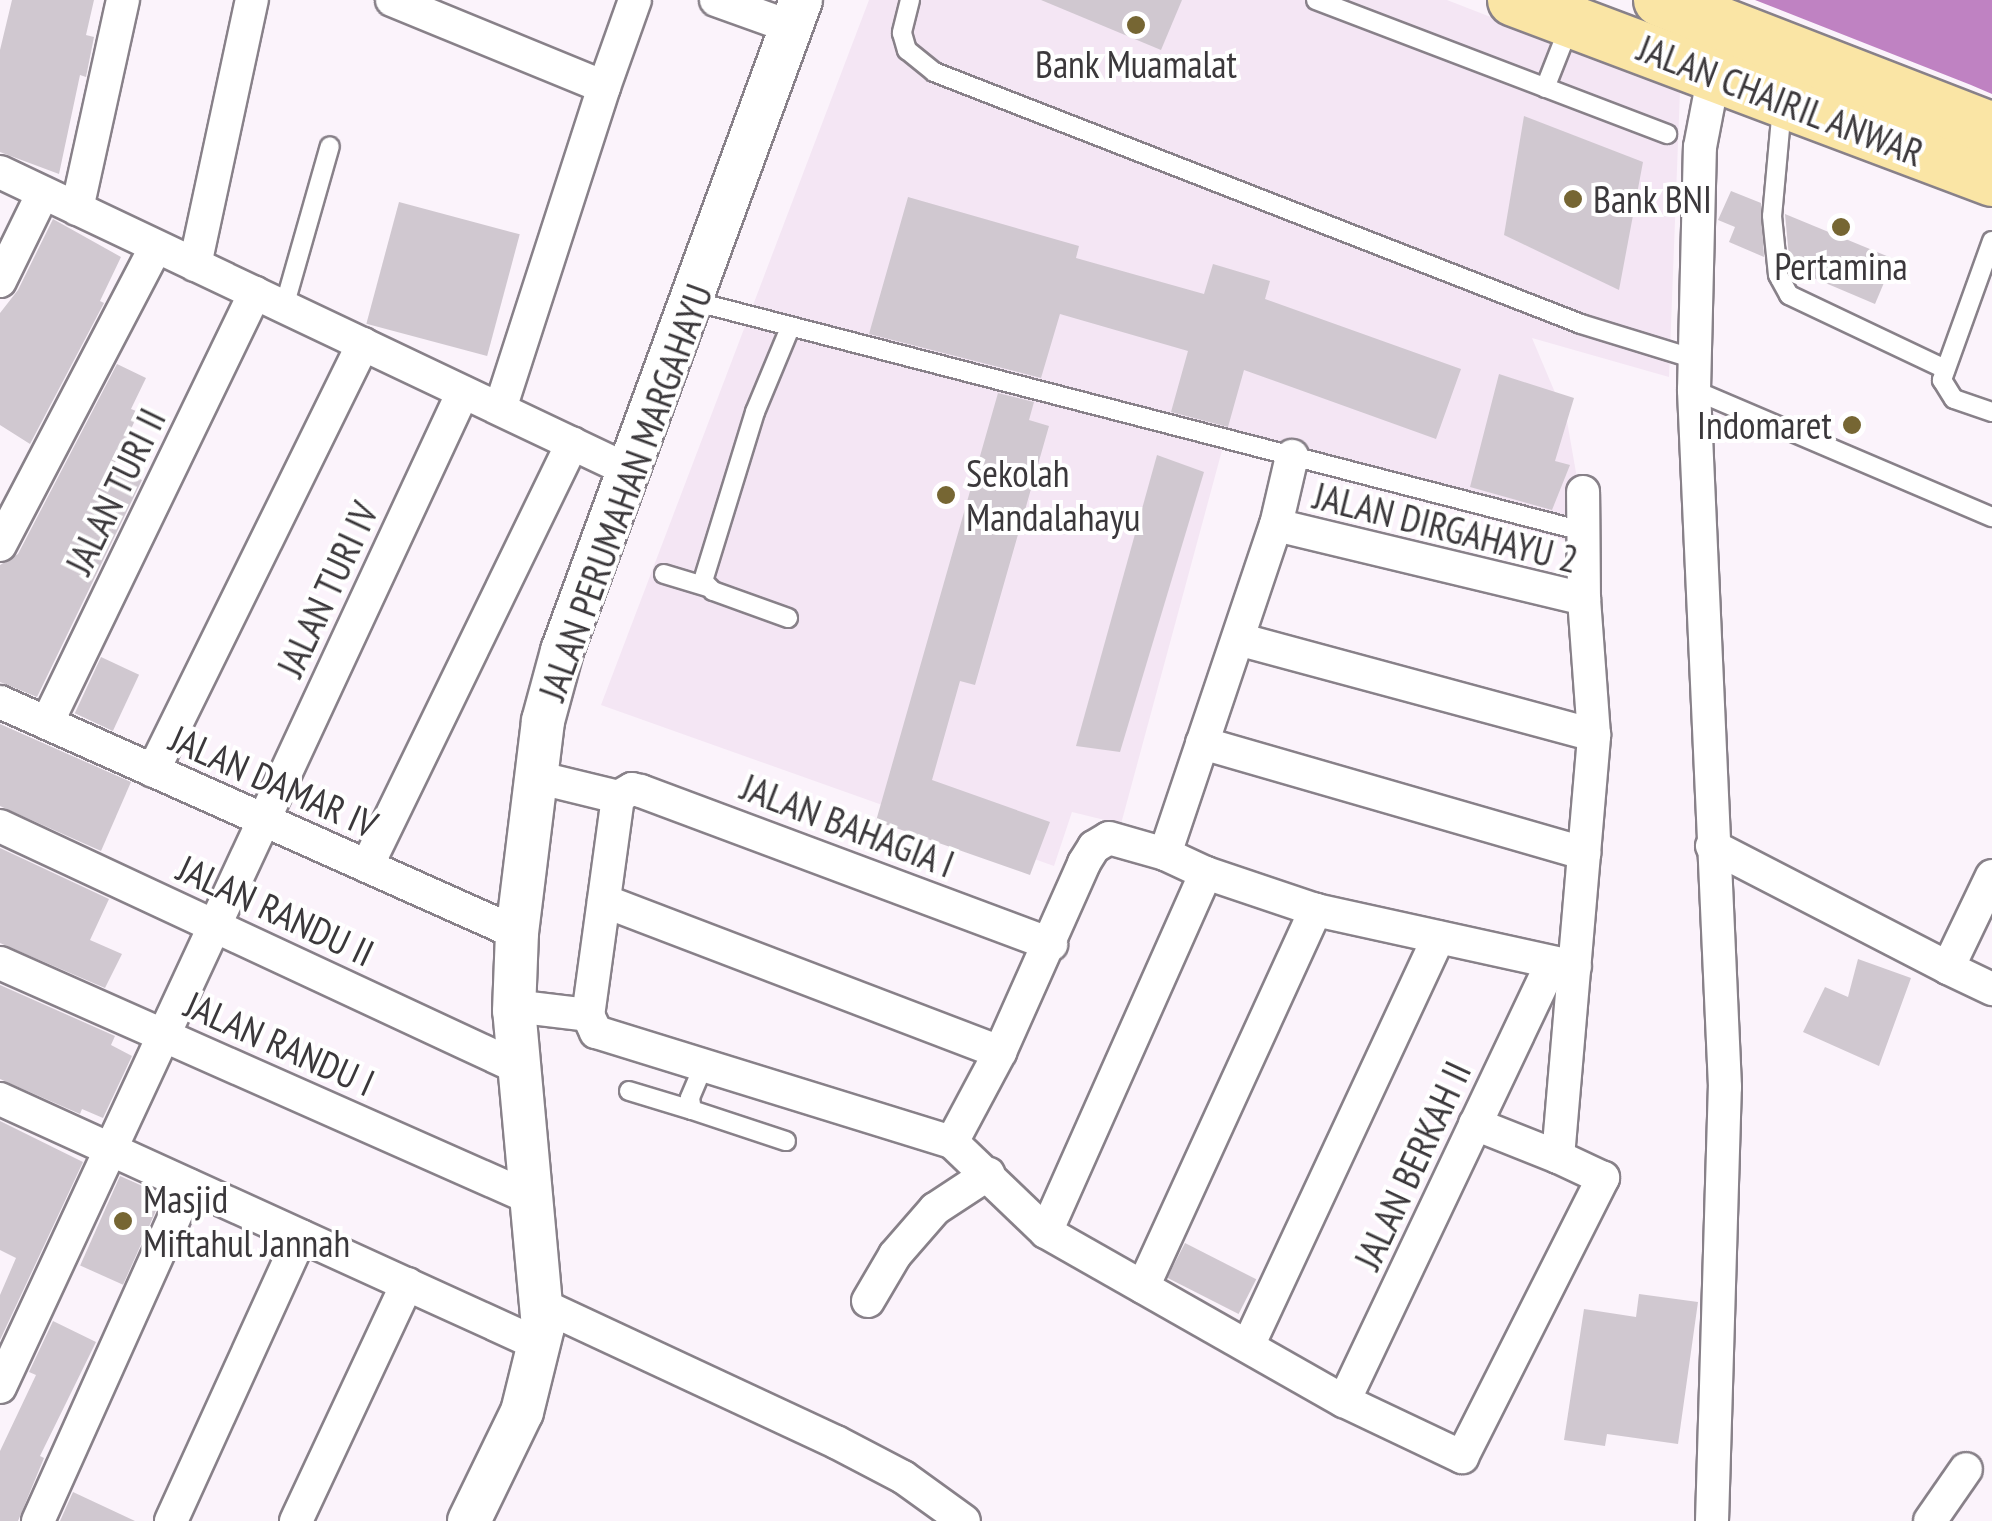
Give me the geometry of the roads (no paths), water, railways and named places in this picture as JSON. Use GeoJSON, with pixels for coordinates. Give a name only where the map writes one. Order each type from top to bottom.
{"type":"FeatureCollection","features":[{"type":"Feature","properties":{"kind":"main road","name":"JALAN CHAIRIL ANWAR"},"geometry":{"type":"LineString","coordinates":[[1514,0],[1572,22],[1721,49],[1992,129]]}},
{"type":"Feature","properties":{"kind":"main road","name":"JALAN CHAIRIL ANWAR"},"geometry":{"type":"LineString","coordinates":[[1660,0],[1782,98],[1992,180]]}},
{"type":"Feature","properties":{"kind":"street"},"geometry":{"type":"LineString","coordinates":[[77,208],[123,0]]}},
{"type":"Feature","properties":{"kind":"street"},"geometry":{"type":"LineString","coordinates":[[195,265],[252,0]]}},
{"type":"Feature","properties":{"kind":"street"},"geometry":{"type":"LineString","coordinates":[[392,0],[604,87]]}},
{"type":"Feature","properties":{"kind":"street"},"geometry":{"type":"LineString","coordinates":[[500,410],[635,0]]}},
{"type":"Feature","properties":{"kind":"street"},"geometry":{"type":"LineString","coordinates":[[716,0],[796,14]]}},
{"type":"Feature","properties":{"kind":"street","name":"JALAN PERUMAHAN MARGAHAYU"},"geometry":{"type":"LineString","coordinates":[[468,1521],[522,1412],[542,1326],[514,1006],[516,933],[543,720],[562,651],[796,14]]}},
{"type":"Feature","properties":{"kind":"street"},"geometry":{"type":"LineString","coordinates":[[1712,1521],[1725,1087],[1695,375],[1700,147],[1721,49]]}},
{"type":"Feature","properties":{"kind":"street"},"geometry":{"type":"LineString","coordinates":[[0,172],[630,471]]}},
{"type":"Feature","properties":{"kind":"street"},"geometry":{"type":"LineString","coordinates":[[0,281],[43,193]]}},
{"type":"Feature","properties":{"kind":"street"},"geometry":{"type":"LineString","coordinates":[[0,545],[156,246]]}},
{"type":"Feature","properties":{"kind":"street","name":"JALAN TURI II"},"geometry":{"type":"LineString","coordinates":[[47,723],[269,300]]}},
{"type":"Feature","properties":{"kind":"street"},"geometry":{"type":"LineString","coordinates":[[153,771],[363,344]]}},
{"type":"Feature","properties":{"kind":"street","name":"JALAN TURI IV"},"geometry":{"type":"LineString","coordinates":[[0,1387],[463,392]]}},
{"type":"Feature","properties":{"kind":"street"},"geometry":{"type":"LineString","coordinates":[[367,866],[572,443]]}},
{"type":"Feature","properties":{"kind":"street"},"geometry":{"type":"LineString","coordinates":[[1165,854],[1276,525],[1292,456]]}},
{"type":"Feature","properties":{"kind":"street"},"geometry":{"type":"LineString","coordinates":[[1584,492],[1584,599]]}},
{"type":"Feature","properties":{"kind":"street","name":"JALAN DIRGAHAYU 2"},"geometry":{"type":"LineString","coordinates":[[1276,525],[1584,599],[1594,735],[1584,852],[1564,965],[1558,1157]]}},
{"type":"Feature","properties":{"kind":"street"},"geometry":{"type":"LineString","coordinates":[[1238,638],[1594,735]]}},
{"type":"Feature","properties":{"kind":"street","name":"JALAN DAMAR IV"},"geometry":{"type":"LineString","coordinates":[[0,702],[516,933]]}},
{"type":"Feature","properties":{"kind":"street"},"geometry":{"type":"LineString","coordinates":[[1202,744],[1584,852]]}},
{"type":"Feature","properties":{"kind":"street","name":"JALAN BAHAGIA I"},"geometry":{"type":"LineString","coordinates":[[536,777],[618,798],[626,791],[641,790],[1050,944]]}},
{"type":"Feature","properties":{"kind":"street"},"geometry":{"type":"LineString","coordinates":[[618,798],[588,1015],[591,1027],[601,1037],[952,1142],[1046,1232],[1344,1401],[1462,1457],[1603,1178],[1475,1124]]}},
{"type":"Feature","properties":{"kind":"street","name":"JALAN RANDU II"},"geometry":{"type":"LineString","coordinates":[[0,826],[517,1067]]}},
{"type":"Feature","properties":{"kind":"street"},"geometry":{"type":"LineString","coordinates":[[952,1142],[1000,1052],[1084,864],[1102,841],[1116,838],[1316,910],[1564,965]]}},
{"type":"Feature","properties":{"kind":"street"},"geometry":{"type":"LineString","coordinates":[[1712,846],[1992,989]]}},
{"type":"Feature","properties":{"kind":"street"},"geometry":{"type":"LineString","coordinates":[[1046,1232],[1206,873]]}},
{"type":"Feature","properties":{"kind":"street"},"geometry":{"type":"LineString","coordinates":[[1948,968],[1992,876]]}},
{"type":"Feature","properties":{"kind":"street"},"geometry":{"type":"LineString","coordinates":[[604,901],[1000,1052]]}},
{"type":"Feature","properties":{"kind":"street"},"geometry":{"type":"LineString","coordinates":[[1143,1287],[1316,910]]}},
{"type":"Feature","properties":{"kind":"street"},"geometry":{"type":"LineString","coordinates":[[1248,1346],[1439,938]]}},
{"type":"Feature","properties":{"kind":"street","name":"JALAN RANDU I"},"geometry":{"type":"LineString","coordinates":[[0,963],[528,1197]]}},
{"type":"Feature","properties":{"kind":"street","name":"JALAN BERKAH II"},"geometry":{"type":"LineString","coordinates":[[1344,1401],[1475,1124],[1564,965]]}},
{"type":"Feature","properties":{"kind":"street"},"geometry":{"type":"LineString","coordinates":[[514,1006],[588,1015]]}},
{"type":"Feature","properties":{"kind":"street"},"geometry":{"type":"LineString","coordinates":[[1,1103],[407,1284],[542,1326],[853,1451],[903,1476],[964,1521]]}},
{"type":"Feature","properties":{"kind":"street"},"geometry":{"type":"LineString","coordinates":[[868,1301],[895,1255],[935,1208],[988,1174]]}},
{"type":"Feature","properties":{"kind":"street"},"geometry":{"type":"LineString","coordinates":[[38,1521],[189,1185]]}},
{"type":"Feature","properties":{"kind":"street"},"geometry":{"type":"LineString","coordinates":[[171,1521],[300,1236]]}},
{"type":"Feature","properties":{"kind":"street"},"geometry":{"type":"LineString","coordinates":[[296,1521],[407,1284]]}},
{"type":"Feature","properties":{"kind":"street"},"geometry":{"type":"LineString","coordinates":[[1930,1521],[1966,1469]]}},
{"type":"Feature","properties":{"kind":"lane"},"geometry":{"type":"LineString","coordinates":[[910,0],[902,32],[907,50],[934,72],[1581,324],[1992,517]]}},
{"type":"Feature","properties":{"kind":"lane"},"geometry":{"type":"LineString","coordinates":[[1316,0],[1667,134]]}},
{"type":"Feature","properties":{"kind":"lane"},"geometry":{"type":"LineString","coordinates":[[1546,88],[1572,22]]}},
{"type":"Feature","properties":{"kind":"lane"},"geometry":{"type":"LineString","coordinates":[[1782,98],[1772,216],[1778,276],[1789,295],[1946,369]]}},
{"type":"Feature","properties":{"kind":"lane"},"geometry":{"type":"LineString","coordinates":[[269,300],[330,146]]}},
{"type":"Feature","properties":{"kind":"lane"},"geometry":{"type":"LineString","coordinates":[[1992,242],[1942,386],[1954,398],[1992,412]]}},
{"type":"Feature","properties":{"kind":"lane"},"geometry":{"type":"LineString","coordinates":[[693,301],[1586,532]]}},
{"type":"Feature","properties":{"kind":"lane"},"geometry":{"type":"LineString","coordinates":[[707,587],[704,572],[756,412],[790,328]]}},
{"type":"Feature","properties":{"kind":"lane"},"geometry":{"type":"LineString","coordinates":[[664,574],[788,618]]}},
{"type":"Feature","properties":{"kind":"lane"},"geometry":{"type":"LineString","coordinates":[[692,1110],[690,1098],[702,1067]]}},
{"type":"Feature","properties":{"kind":"lane"},"geometry":{"type":"LineString","coordinates":[[629,1091],[786,1141]]}},
{"type":"Feature","properties":{"kind":"place","name":"Bank Muamalat"},"geometry":{"type":"Point","coordinates":[1136,25]}},
{"type":"Feature","properties":{"kind":"place","name":"Bank BNI"},"geometry":{"type":"Point","coordinates":[1573,199]}},
{"type":"Feature","properties":{"kind":"place","name":"Pertamina"},"geometry":{"type":"Point","coordinates":[1841,227]}},
{"type":"Feature","properties":{"kind":"place","name":"Indomaret"},"geometry":{"type":"Point","coordinates":[1852,425]}},
{"type":"Feature","properties":{"kind":"place","name":"Sekolah Mandalahayu"},"geometry":{"type":"Point","coordinates":[946,495]}},
{"type":"Feature","properties":{"kind":"place","name":"Masjid Miftahul Jannah"},"geometry":{"type":"Point","coordinates":[123,1221]}}]}
